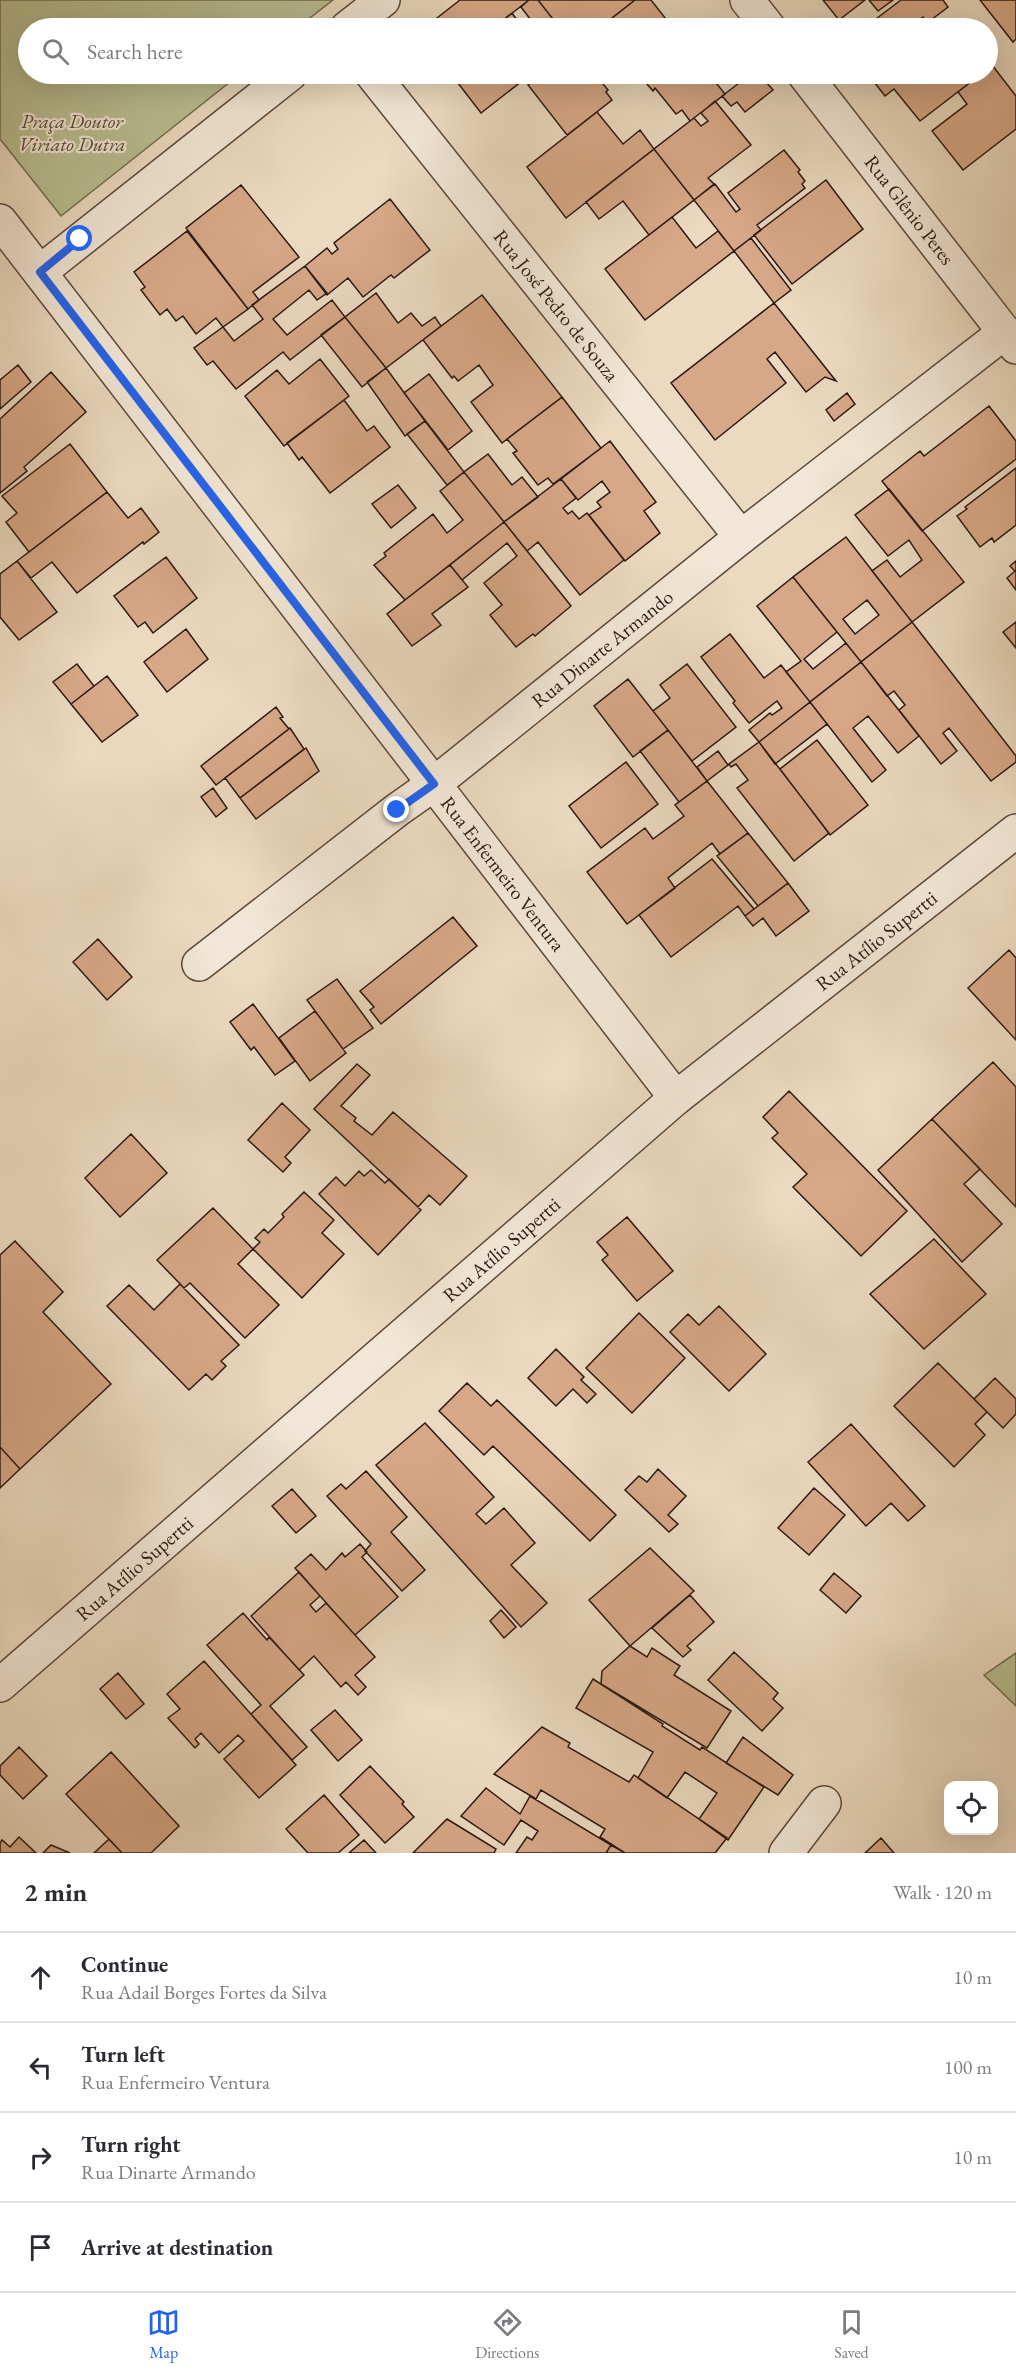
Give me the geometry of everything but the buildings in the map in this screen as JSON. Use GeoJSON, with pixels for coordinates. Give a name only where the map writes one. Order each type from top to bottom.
{"type":"FeatureCollection","features":[{"type":"Feature","properties":{"kind":"street"},"geometry":{"type":"LineString","coordinates":[[360,18],[383,0]]}},
{"type":"Feature","properties":{"kind":"street"},"geometry":{"type":"LineString","coordinates":[[747,0],[761,18]]}},
{"type":"Feature","properties":{"kind":"street"},"geometry":{"type":"LineString","coordinates":[[40,272],[277,84]]}},
{"type":"Feature","properties":{"kind":"street","name":"Rua José Pedro de Souza"},"geometry":{"type":"LineString","coordinates":[[380,84],[741,537]]}},
{"type":"Feature","properties":{"kind":"street","name":"Rua Glênio Peres"},"geometry":{"type":"LineString","coordinates":[[812,84],[1010,339]]}},
{"type":"Feature","properties":{"kind":"street","name":"Rua Enfermeiro Ventura"},"geometry":{"type":"LineString","coordinates":[[0,220],[676,1098]]}},
{"type":"Feature","properties":{"kind":"street","name":"Rua Dinarte Armando"},"geometry":{"type":"LineString","coordinates":[[199,964],[397,810],[434,784],[741,537],[1010,339]]}},
{"type":"Feature","properties":{"kind":"street","name":"Rua Atílio Supertti"},"geometry":{"type":"LineString","coordinates":[[0,1685],[676,1098],[1016,831]]}},
{"type":"Feature","properties":{"kind":"street"},"geometry":{"type":"LineString","coordinates":[[786,1853],[824,1803]]}},
{"type":"Feature","properties":{"kind":"green space","name":"Praça Doutor Viriato Dutra"},"geometry":{"type":"Polygon","coordinates":[[[0,0],[333,0],[310,18],[18,18],[18,84],[227,84],[61,216],[0,139],[0,0]]]}},
{"type":"Feature","properties":{"kind":"green space"},"geometry":{"type":"Polygon","coordinates":[[[1016,1653],[1016,1706],[984,1675],[1016,1653]]]}},
{"type":"Feature","properties":{"kind":"route"},"geometry":{"type":"LineString","coordinates":[[80,239],[40,272],[434,784],[397,810]]}}]}
